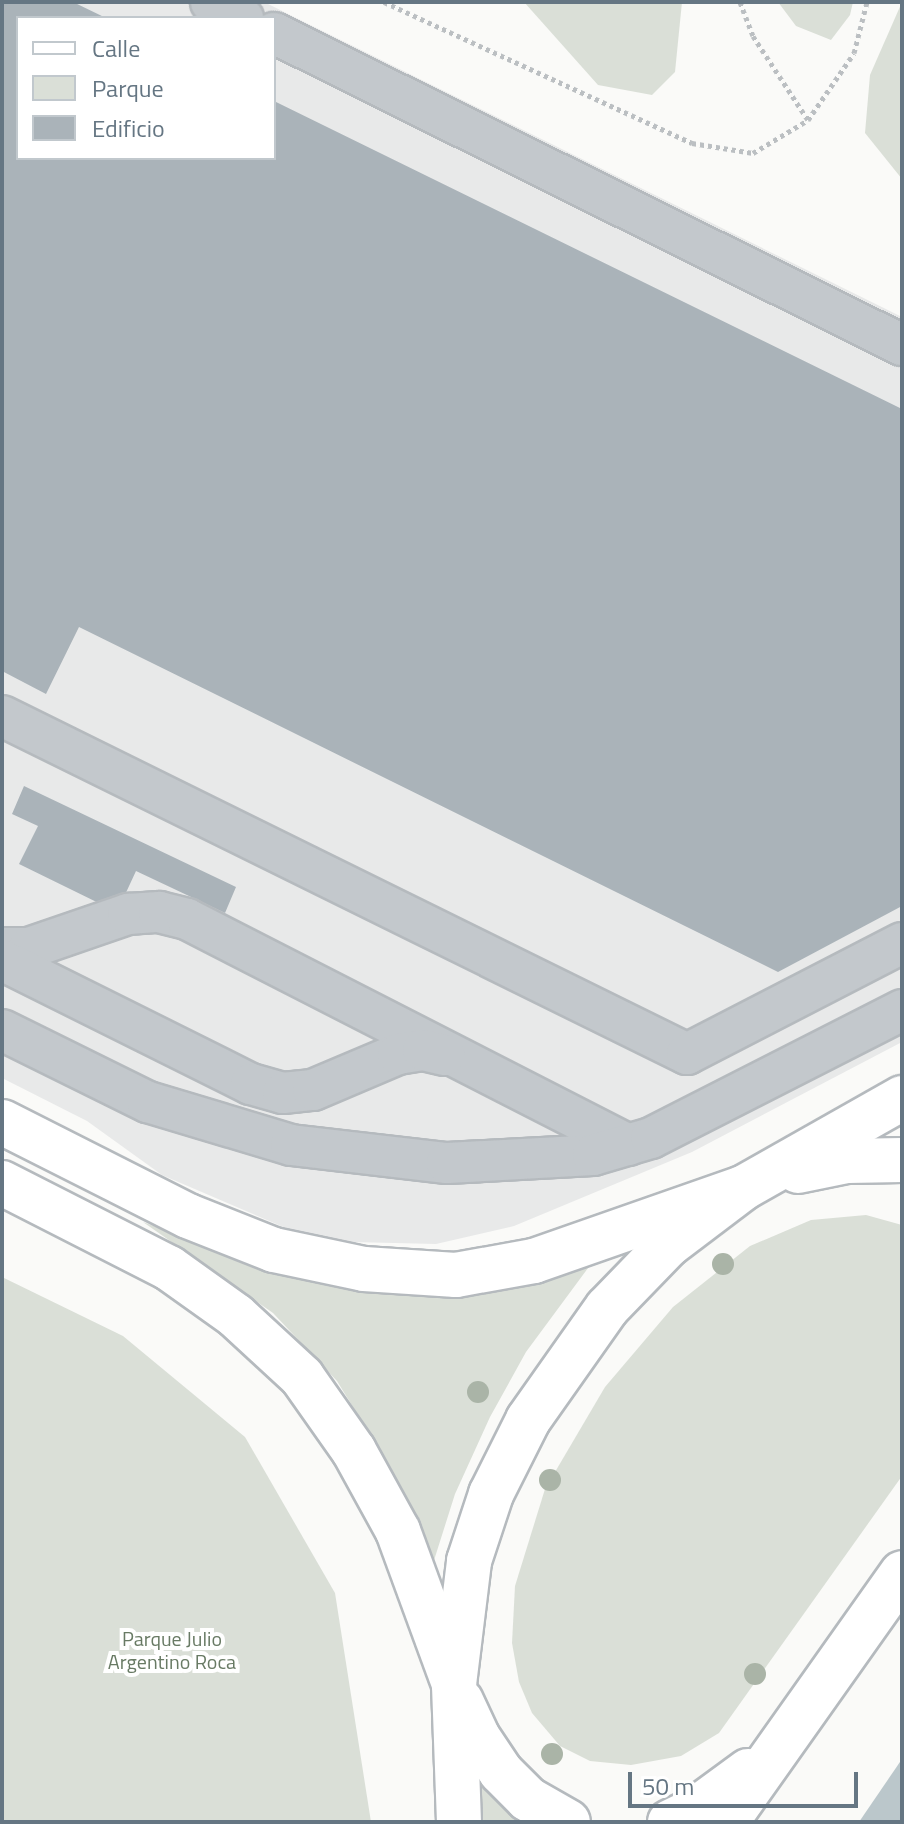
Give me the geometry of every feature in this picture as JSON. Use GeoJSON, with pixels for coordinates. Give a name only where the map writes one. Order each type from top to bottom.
{"type":"FeatureCollection","features":[{"type":"Feature","properties":{"kind":"main road"},"geometry":{"type":"LineString","coordinates":[[459,1822],[454,1684],[469,1561],[491,1494],[528,1420],[607,1308],[668,1245],[743,1188],[902,1098]]}},
{"type":"Feature","properties":{"kind":"main road"},"geometry":{"type":"LineString","coordinates":[[2,1122],[188,1216],[274,1250],[364,1269],[456,1275],[534,1261],[743,1188],[824,1164],[902,1160]]}},
{"type":"Feature","properties":{"kind":"main road"},"geometry":{"type":"LineString","coordinates":[[2,1183],[169,1268],[236,1316],[302,1377],[354,1451],[398,1531],[454,1684],[477,1736],[501,1772],[535,1805],[568,1822]]}},
{"type":"Feature","properties":{"kind":"main road"},"geometry":{"type":"LineString","coordinates":[[726,1822],[772,1752],[902,1573]]}},
{"type":"Feature","properties":{"kind":"main road"},"geometry":{"type":"LineString","coordinates":[[670,1822],[724,1790],[772,1752]]}},
{"type":"Feature","properties":{"kind":"lane"},"geometry":{"type":"LineString","coordinates":[[211,2],[239,16]]}},
{"type":"Feature","properties":{"kind":"lane"},"geometry":{"type":"LineString","coordinates":[[276,34],[902,345]]}},
{"type":"Feature","properties":{"kind":"lane"},"geometry":{"type":"LineString","coordinates":[[3,719],[687,1054],[902,943]]}},
{"type":"Feature","properties":{"kind":"lane"},"geometry":{"type":"LineString","coordinates":[[2,948],[29,948],[128,914],[159,912],[187,919],[628,1145]]}},
{"type":"Feature","properties":{"kind":"lane"},"geometry":{"type":"LineString","coordinates":[[2,960],[251,1084],[283,1093],[313,1090],[398,1054],[423,1050],[456,1057]]}},
{"type":"Feature","properties":{"kind":"lane"},"geometry":{"type":"LineString","coordinates":[[2,1030],[148,1102],[291,1145],[447,1163],[593,1155],[651,1138],[902,1010]]}},
{"type":"Feature","properties":{"kind":"path"},"geometry":{"type":"LineString","coordinates":[[384,2],[692,143],[753,153],[808,120],[854,53],[867,2]]}},
{"type":"Feature","properties":{"kind":"path"},"geometry":{"type":"LineString","coordinates":[[740,2],[753,36],[808,120]]}},
{"type":"Feature","properties":{"kind":"shaded area"},"geometry":{"type":"Polygon","coordinates":[[[2,2],[264,2],[902,317],[902,1042],[692,1152],[514,1226],[436,1244],[352,1242],[288,1229],[162,1175],[87,1121],[2,1078],[2,2]]]}},
{"type":"Feature","properties":{"kind":"shaded area"},"geometry":{"type":"Polygon","coordinates":[[[902,1759],[902,1822],[859,1822],[902,1759]]]}},
{"type":"Feature","properties":{"kind":"green space"},"geometry":{"type":"Polygon","coordinates":[[[524,2],[682,2],[675,72],[652,95],[598,85],[524,2]]]}},
{"type":"Feature","properties":{"kind":"green space"},"geometry":{"type":"Polygon","coordinates":[[[778,2],[853,2],[850,15],[831,40],[796,26],[778,2]]]}},
{"type":"Feature","properties":{"kind":"green space"},"geometry":{"type":"Polygon","coordinates":[[[902,2],[902,179],[865,133],[870,75],[902,2]]]}},
{"type":"Feature","properties":{"kind":"green space"},"geometry":{"type":"Polygon","coordinates":[[[866,1215],[902,1225],[902,1476],[719,1733],[681,1756],[631,1765],[590,1761],[560,1746],[532,1713],[519,1682],[512,1643],[515,1586],[545,1489],[605,1387],[673,1307],[750,1246],[811,1220],[866,1215]]]}},
{"type":"Feature","properties":{"kind":"green space"},"geometry":{"type":"Polygon","coordinates":[[[143,1222],[285,1275],[371,1292],[457,1293],[591,1264],[526,1352],[490,1417],[455,1494],[430,1573],[388,1464],[337,1381],[273,1313],[143,1222]]]}},
{"type":"Feature","properties":{"kind":"green space","name":"Parque Julio Argentino Roca"},"geometry":{"type":"Polygon","coordinates":[[[2,1277],[123,1336],[245,1437],[335,1593],[371,1822],[2,1822],[2,1277]]]}},
{"type":"Feature","properties":{"kind":"green space"},"geometry":{"type":"Polygon","coordinates":[[[473,1757],[542,1822],[475,1822],[473,1757]]]}},
{"type":"Feature","properties":{"kind":"building"},"geometry":{"type":"Polygon","coordinates":[[[2,2],[73,2],[102,16],[16,16],[16,160],[276,160],[276,102],[902,409],[902,906],[778,972],[79,627],[46,694],[2,671],[2,2]]]}},
{"type":"Feature","properties":{"kind":"building"},"geometry":{"type":"Polygon","coordinates":[[[24,786],[236,887],[225,913],[136,871],[117,912],[19,864],[38,826],[12,814],[24,786]]]}}]}
